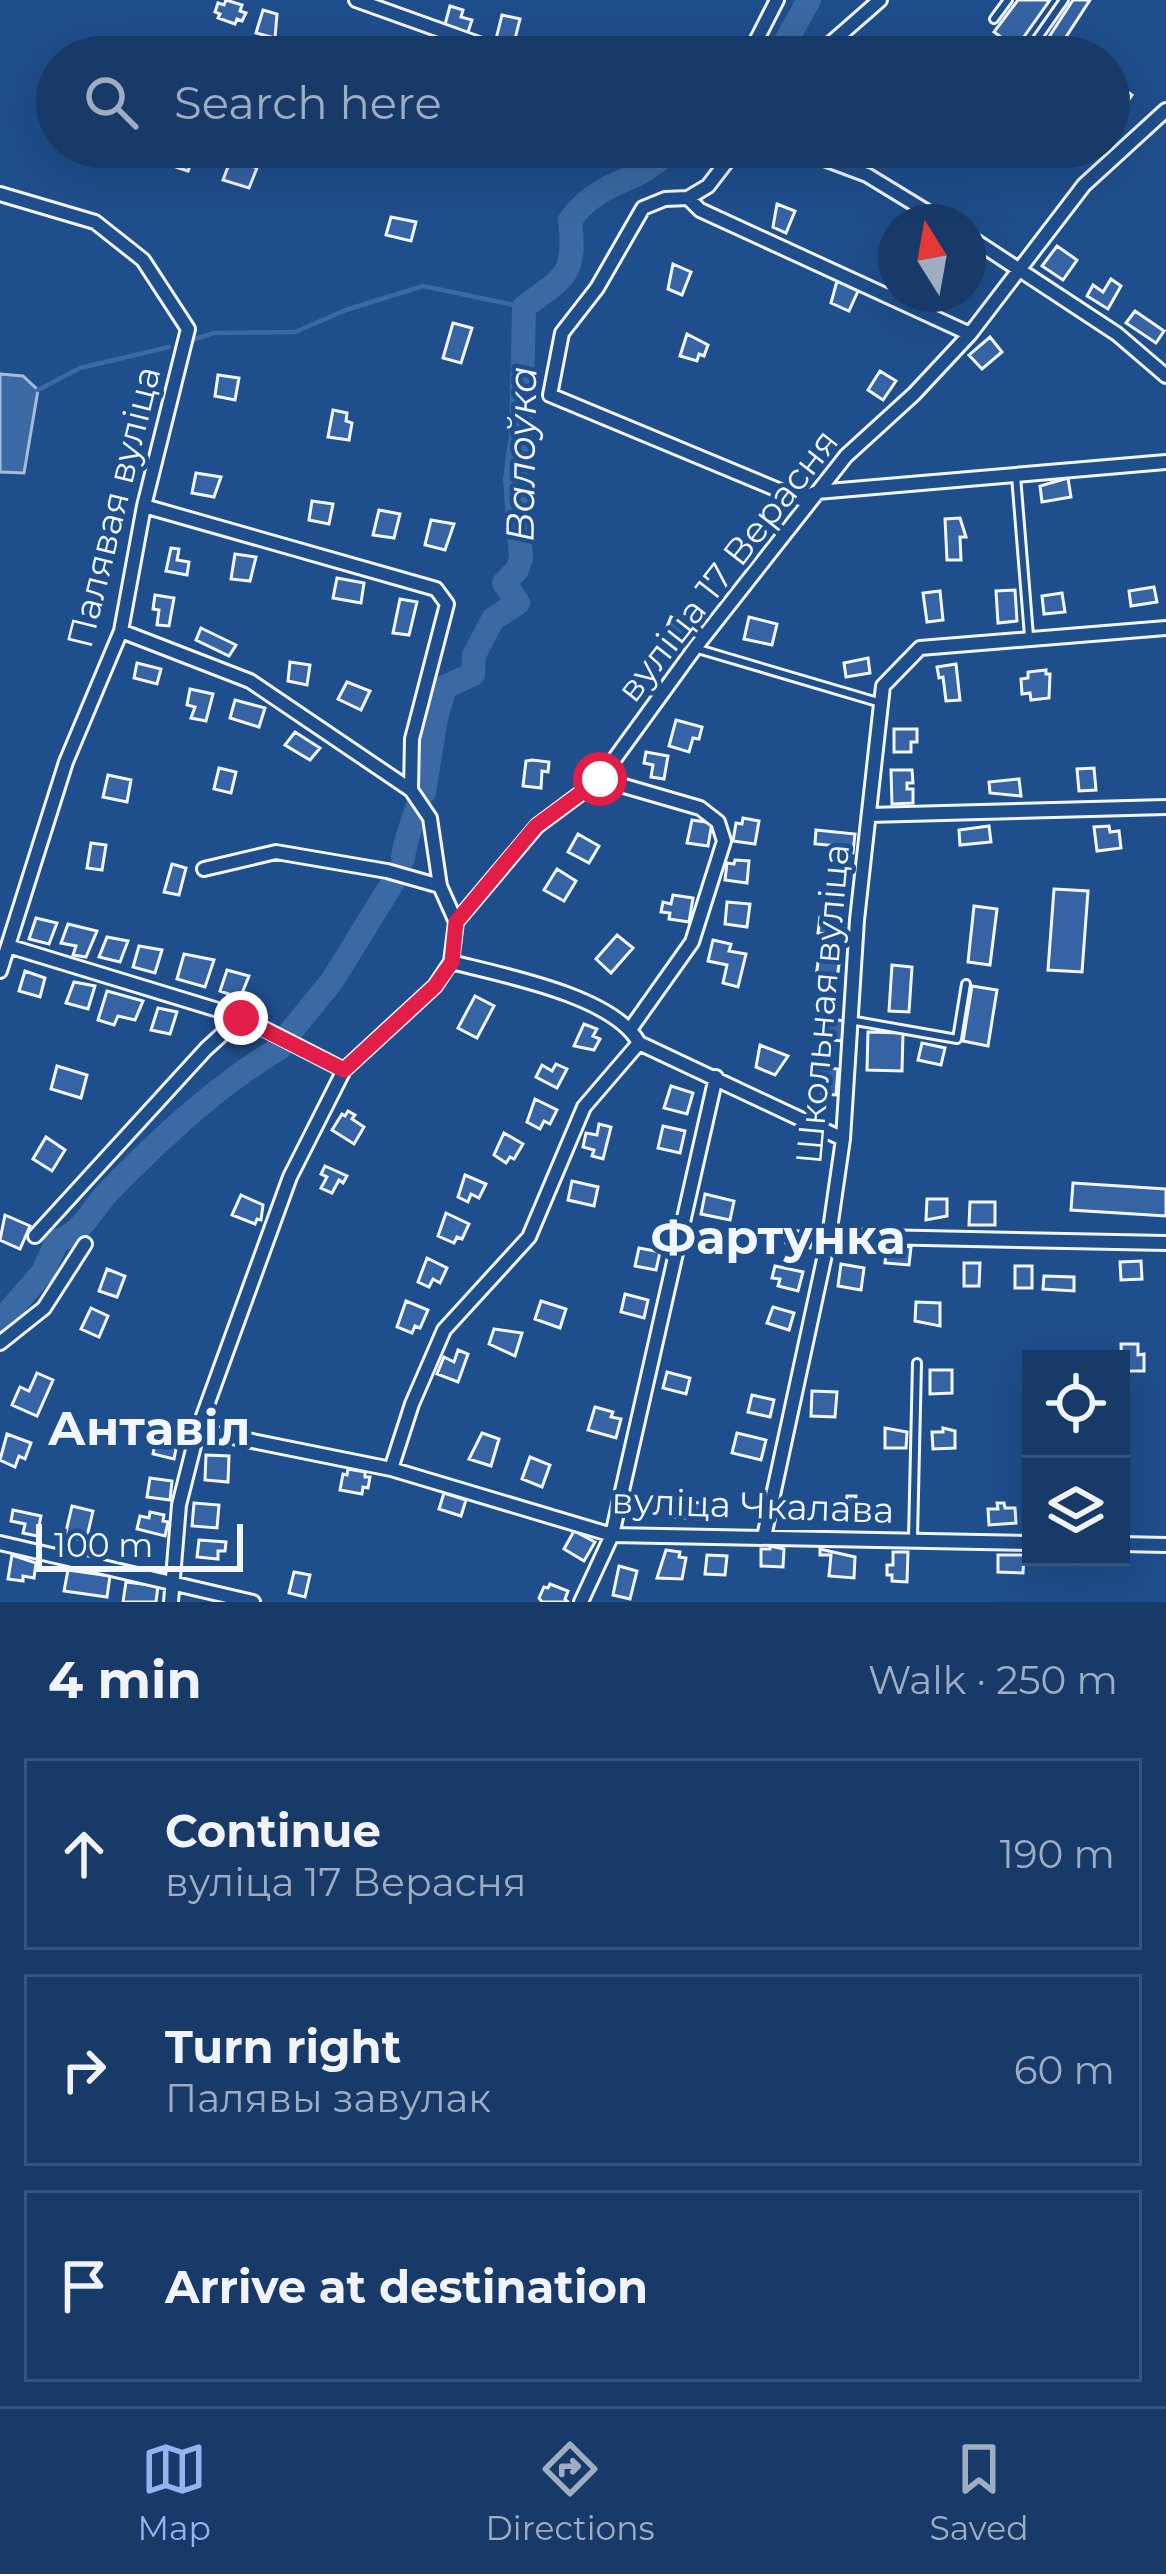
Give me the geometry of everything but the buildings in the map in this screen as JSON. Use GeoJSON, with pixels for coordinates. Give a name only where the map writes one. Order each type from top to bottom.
{"type":"FeatureCollection","features":[{"type":"Feature","properties":{"kind":"street"},"geometry":{"type":"LineString","coordinates":[[356,0],[456,36]]}},
{"type":"Feature","properties":{"kind":"street"},"geometry":{"type":"LineString","coordinates":[[759,36],[777,0]]}},
{"type":"Feature","properties":{"kind":"street"},"geometry":{"type":"LineString","coordinates":[[839,36],[880,0]]}},
{"type":"Feature","properties":{"kind":"street","name":"вуліца 17 Верасня"},"geometry":{"type":"LineString","coordinates":[[1130,143],[1166,110]]}},
{"type":"Feature","properties":{"kind":"street"},"geometry":{"type":"LineString","coordinates":[[721,168],[708,185],[688,198],[665,199],[643,208],[597,288],[562,333],[550,395],[800,499],[817,492],[1166,462]]}},
{"type":"Feature","properties":{"kind":"street"},"geometry":{"type":"LineString","coordinates":[[846,168],[914,204]]}},
{"type":"Feature","properties":{"kind":"street","name":"вуліца 17 Верасня"},"geometry":{"type":"LineString","coordinates":[[456,922],[536,826],[600,779],[695,648],[846,456],[970,334],[1084,185],[1103,168]]}},
{"type":"Feature","properties":{"kind":"street","name":"Палявая вуліца"},"geometry":{"type":"LineString","coordinates":[[0,194],[94,222],[143,260],[188,329],[144,506],[121,631],[66,762],[0,971]]}},
{"type":"Feature","properties":{"kind":"street"},"geometry":{"type":"LineString","coordinates":[[688,198],[700,211],[970,334]]}},
{"type":"Feature","properties":{"kind":"street"},"geometry":{"type":"LineString","coordinates":[[986,247],[1118,334],[1166,376]]}},
{"type":"Feature","properties":{"kind":"street"},"geometry":{"type":"LineString","coordinates":[[144,506],[436,589],[447,604],[412,739],[411,790]]}},
{"type":"Feature","properties":{"kind":"street"},"geometry":{"type":"LineString","coordinates":[[1029,640],[1166,628]]}},
{"type":"Feature","properties":{"kind":"street"},"geometry":{"type":"LineString","coordinates":[[121,631],[250,681],[411,790],[430,818],[440,886],[456,922],[452,962],[435,986],[344,1070],[290,1178],[198,1430],[179,1505],[171,1602]]}},
{"type":"Feature","properties":{"kind":"street","name":"Школьная вуліца"},"geometry":{"type":"LineString","coordinates":[[764,1537],[829,1236],[843,1139],[850,1021],[884,686],[920,648],[1029,640]]}},
{"type":"Feature","properties":{"kind":"street"},"geometry":{"type":"LineString","coordinates":[[600,779],[700,808],[718,822],[724,841],[692,942],[631,1028]]}},
{"type":"Feature","properties":{"kind":"street"},"geometry":{"type":"LineString","coordinates":[[869,815],[1166,807]]}},
{"type":"Feature","properties":{"kind":"street"},"geometry":{"type":"LineString","coordinates":[[203,869],[276,852],[386,871],[440,886]]}},
{"type":"Feature","properties":{"kind":"street"},"geometry":{"type":"LineString","coordinates":[[8,946],[241,1018],[344,1070]]}},
{"type":"Feature","properties":{"kind":"street"},"geometry":{"type":"LineString","coordinates":[[452,962],[556,988],[631,1028],[640,1043],[843,1139]]}},
{"type":"Feature","properties":{"kind":"street"},"geometry":{"type":"LineString","coordinates":[[35,1236],[206,1048],[241,1018]]}},
{"type":"Feature","properties":{"kind":"street"},"geometry":{"type":"LineString","coordinates":[[391,1469],[444,1330],[529,1237],[584,1107],[640,1043]]}},
{"type":"Feature","properties":{"kind":"street"},"geometry":{"type":"LineString","coordinates":[[580,1602],[612,1535],[716,1077]]}},
{"type":"Feature","properties":{"kind":"street"},"geometry":{"type":"LineString","coordinates":[[829,1236],[1166,1243]]}},
{"type":"Feature","properties":{"kind":"street"},"geometry":{"type":"LineString","coordinates":[[0,1343],[44,1308],[85,1244]]}},
{"type":"Feature","properties":{"kind":"street","name":"вуліца Чкалава"},"geometry":{"type":"LineString","coordinates":[[198,1430],[391,1469],[612,1535],[1022,1543]]}},
{"type":"Feature","properties":{"kind":"street"},"geometry":{"type":"LineString","coordinates":[[0,1544],[253,1602]]}},
{"type":"Feature","properties":{"kind":"street"},"geometry":{"type":"LineString","coordinates":[[1130,1544],[1166,1545]]}},
{"type":"Feature","properties":{"kind":"lane"},"geometry":{"type":"LineString","coordinates":[[994,19],[1008,0]]}},
{"type":"Feature","properties":{"kind":"lane"},"geometry":{"type":"LineString","coordinates":[[1038,36],[1064,0]]}},
{"type":"Feature","properties":{"kind":"lane"},"geometry":{"type":"LineString","coordinates":[[1016,472],[1029,640]]}},
{"type":"Feature","properties":{"kind":"lane"},"geometry":{"type":"LineString","coordinates":[[695,648],[882,704]]}},
{"type":"Feature","properties":{"kind":"lane"},"geometry":{"type":"LineString","coordinates":[[850,1021],[957,1039],[966,984]]}},
{"type":"Feature","properties":{"kind":"lane"},"geometry":{"type":"LineString","coordinates":[[913,1542],[917,1363]]}},
{"type":"Feature","properties":{"kind":"water"},"geometry":{"type":"Polygon","coordinates":[[[0,374],[23,376],[38,390],[24,473],[0,472],[0,374]]]}},
{"type":"Feature","properties":{"kind":"waterway","name":"Валоўка"},"geometry":{"type":"LineString","coordinates":[[789,36],[809,0]]}},
{"type":"Feature","properties":{"kind":"waterway","name":"Валоўка"},"geometry":{"type":"LineString","coordinates":[[424,792],[445,687],[473,674],[474,655],[493,619],[518,603],[504,583],[521,558],[515,479],[521,435],[524,307],[565,272],[571,252],[570,220],[577,212],[599,193],[648,168]]}},
{"type":"Feature","properties":{"kind":"waterway"},"geometry":{"type":"LineString","coordinates":[[192,340],[214,333],[295,332],[423,286],[524,307]]}},
{"type":"Feature","properties":{"kind":"waterway"},"geometry":{"type":"LineString","coordinates":[[38,390],[80,368],[169,347]]}},
{"type":"Feature","properties":{"kind":"waterway","name":"Валоўка"},"geometry":{"type":"LineString","coordinates":[[403,858],[417,808]]}},
{"type":"Feature","properties":{"kind":"waterway","name":"Валоўка"},"geometry":{"type":"LineString","coordinates":[[288,1035],[332,981],[393,882]]}},
{"type":"Feature","properties":{"kind":"waterway","name":"Валоўка"},"geometry":{"type":"LineString","coordinates":[[0,1322],[43,1272],[57,1241],[80,1227],[109,1191],[190,1114],[280,1048]]}},
{"type":"Feature","properties":{"kind":"district","name":"Фартунка"},"geometry":{"type":"Point","coordinates":[778,1237]}},
{"type":"Feature","properties":{"kind":"district","name":"Антавіл"},"geometry":{"type":"Point","coordinates":[149,1428]}},
{"type":"Feature","properties":{"kind":"route"},"geometry":{"type":"LineString","coordinates":[[241,1018],[344,1070],[435,986],[452,962],[456,922],[536,826],[600,779]]}}]}
